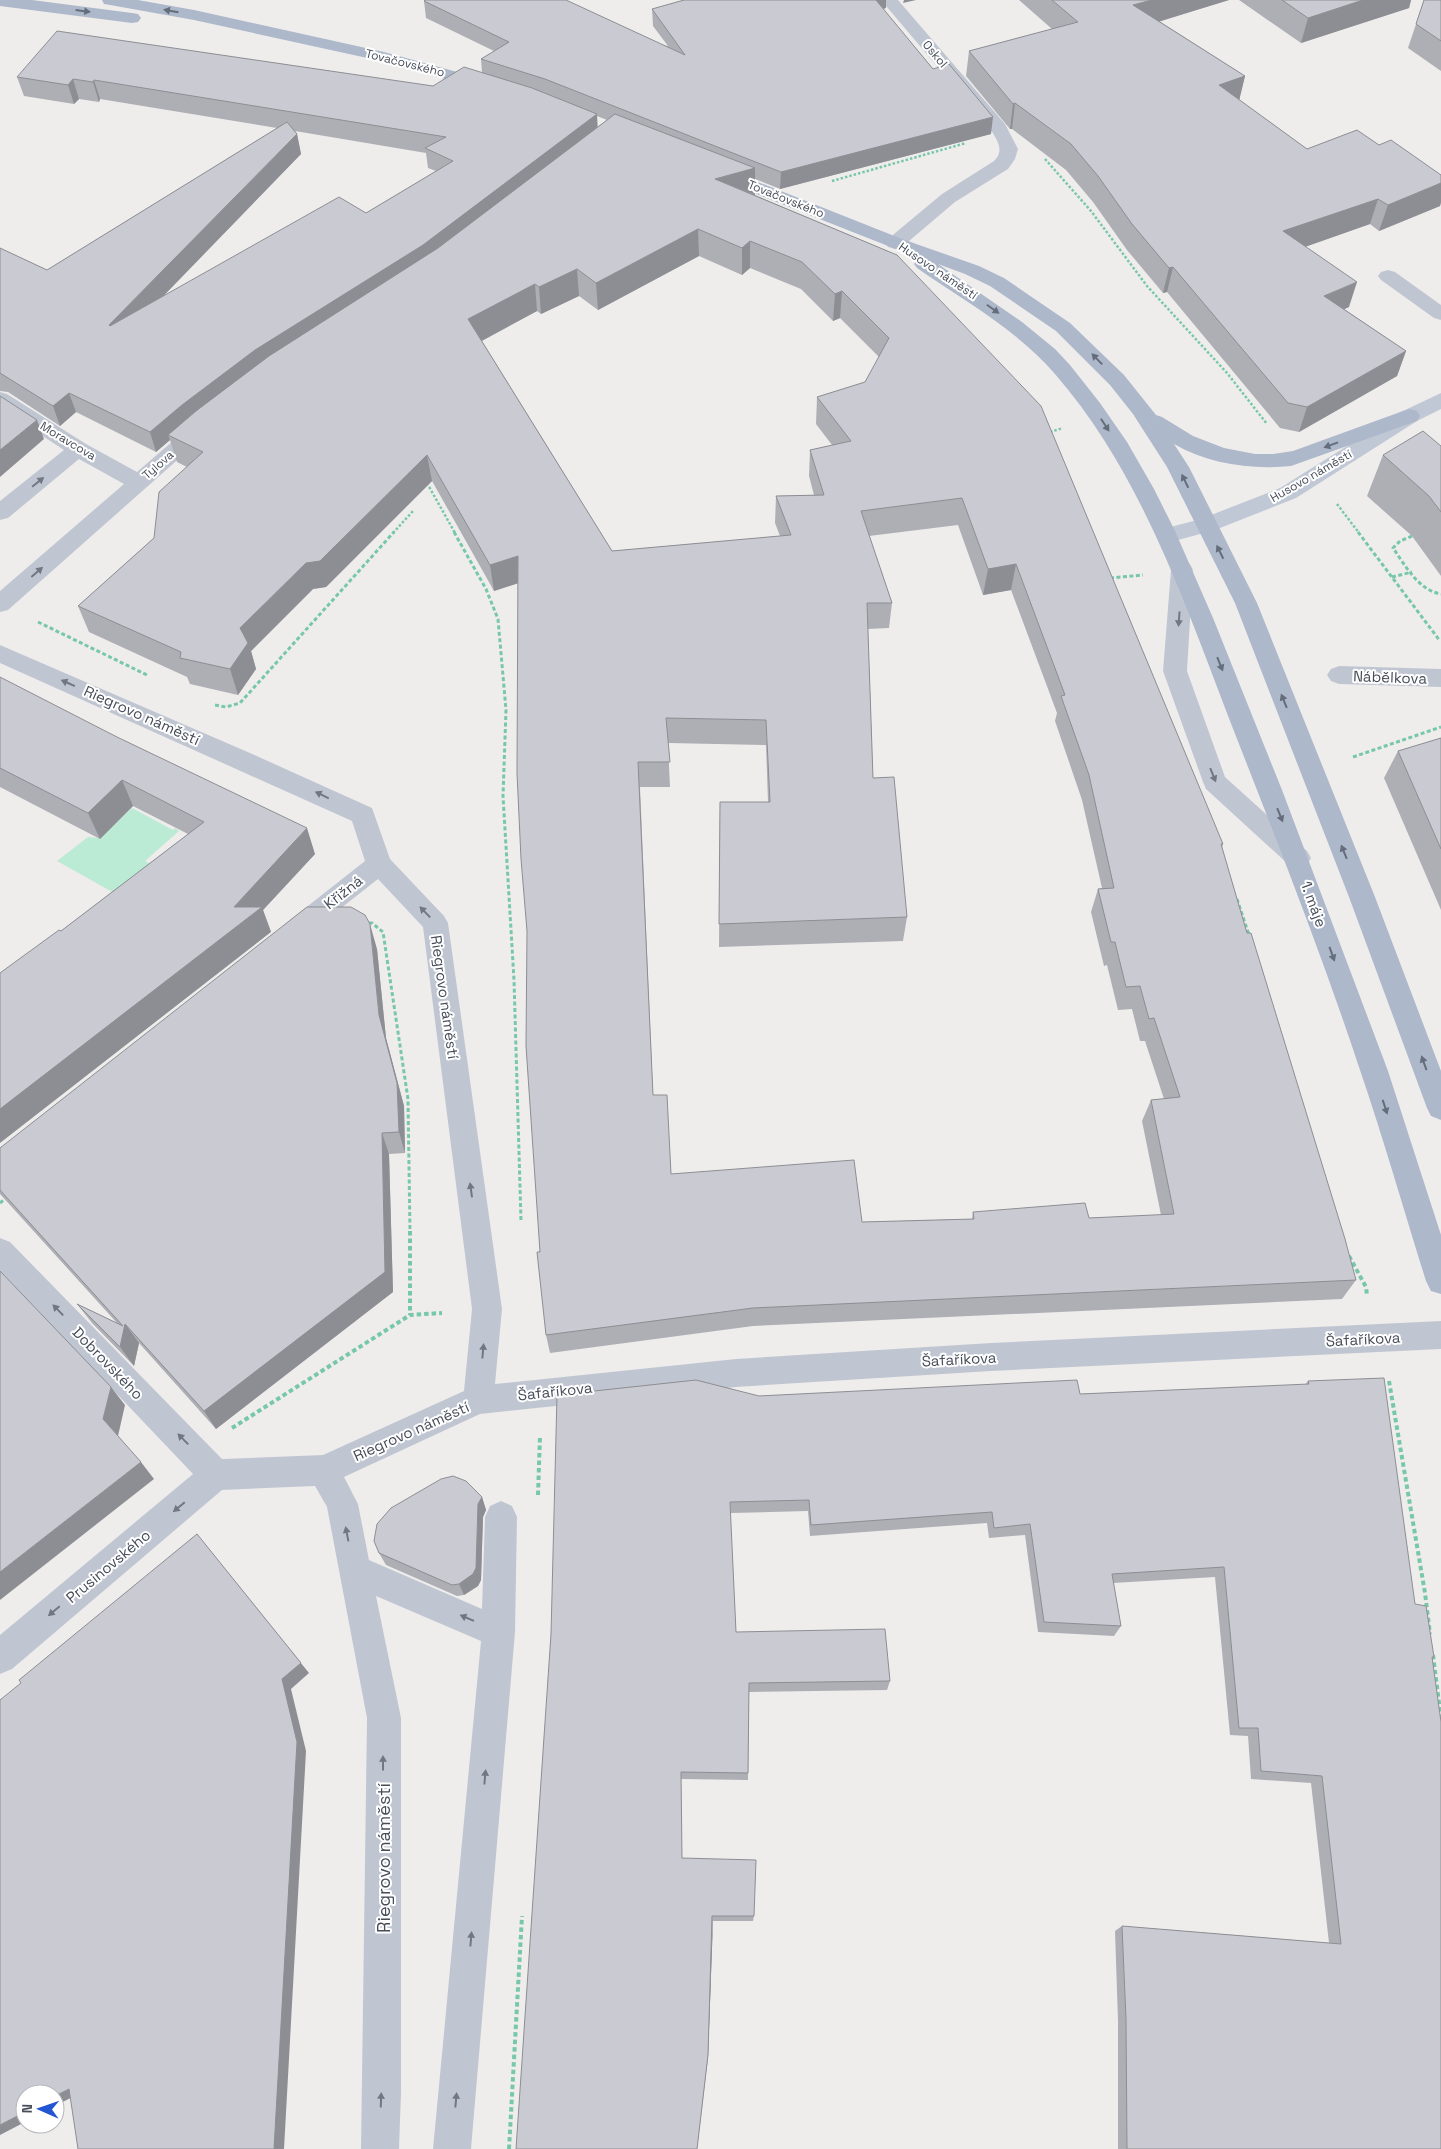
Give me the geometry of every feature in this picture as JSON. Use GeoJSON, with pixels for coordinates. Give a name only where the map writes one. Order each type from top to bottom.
{"type":"FeatureCollection","features":[{"type":"Feature","properties":{"kind":"main road","name":"Tovačovského"},"geometry":{"type":"LineString","coordinates":[[110,0],[194,15],[420,66],[506,92]]}},
{"type":"Feature","properties":{"kind":"main road","name":"Tovačovského"},"geometry":{"type":"LineString","coordinates":[[0,1],[304,40]]}},
{"type":"Feature","properties":{"kind":"main road","name":"Tovačovského"},"geometry":{"type":"LineString","coordinates":[[706,167],[895,242]]}},
{"type":"Feature","properties":{"kind":"main road","name":"Husovo náměstí"},"geometry":{"type":"LineString","coordinates":[[895,242],[972,270],[1016,293],[1063,327],[1091,353],[1141,409],[1178,467],[1207,525]]}},
{"type":"Feature","properties":{"kind":"main road","name":"Husovo náměstí"},"geometry":{"type":"LineString","coordinates":[[895,242],[928,267],[1010,321],[1052,357],[1101,418],[1139,478],[1167,535],[1207,525],[1288,493],[1410,416],[1441,400]]}},
{"type":"Feature","properties":{"kind":"main road"},"geometry":{"type":"LineString","coordinates":[[1141,409],[1154,421],[1187,443],[1231,457],[1266,462],[1293,458],[1410,416]]}},
{"type":"Feature","properties":{"kind":"main road"},"geometry":{"type":"LineString","coordinates":[[1207,525],[1249,612],[1362,897],[1441,1108]]}},
{"type":"Feature","properties":{"kind":"main road","name":"1. máje"},"geometry":{"type":"LineString","coordinates":[[1167,535],[1298,858],[1365,1044],[1441,1281]]}},
{"type":"Feature","properties":{"kind":"street","name":"Oskol"},"geometry":{"type":"LineString","coordinates":[[889,0],[998,128],[1010,149],[1008,157],[1000,167],[950,194],[895,242]]}},
{"type":"Feature","properties":{"kind":"street"},"geometry":{"type":"LineString","coordinates":[[1388,276],[1441,314]]}},
{"type":"Feature","properties":{"kind":"street","name":"Moravcova"},"geometry":{"type":"LineString","coordinates":[[0,399],[78,449],[138,482]]}},
{"type":"Feature","properties":{"kind":"street","name":"Tylova"},"geometry":{"type":"LineString","coordinates":[[138,482],[218,415]]}},
{"type":"Feature","properties":{"kind":"street"},"geometry":{"type":"LineString","coordinates":[[0,513],[78,449]]}},
{"type":"Feature","properties":{"kind":"street"},"geometry":{"type":"LineString","coordinates":[[0,604],[138,482]]}},
{"type":"Feature","properties":{"kind":"street"},"geometry":{"type":"LineString","coordinates":[[1182,570],[1176,671],[1215,782],[1298,858]]}},
{"type":"Feature","properties":{"kind":"street","name":"Riegrovo náměstí"},"geometry":{"type":"LineString","coordinates":[[0,653],[363,815],[379,864],[435,923],[487,1309],[478,1400],[324,1470],[207,1465]]}},
{"type":"Feature","properties":{"kind":"street","name":"Nábělkova"},"geometry":{"type":"LineString","coordinates":[[1339,675],[1441,678]]}},
{"type":"Feature","properties":{"kind":"street","name":"Křižná"},"geometry":{"type":"LineString","coordinates":[[278,943],[379,864]]}},
{"type":"Feature","properties":{"kind":"street","name":"Dobrovského"},"geometry":{"type":"LineString","coordinates":[[0,1251],[207,1465]]}},
{"type":"Feature","properties":{"kind":"street","name":"Šafaříkova"},"geometry":{"type":"LineString","coordinates":[[478,1400],[736,1373],[991,1357],[1441,1335]]}},
{"type":"Feature","properties":{"kind":"street","name":"Prusinovského"},"geometry":{"type":"LineString","coordinates":[[0,1657],[207,1465]]}},
{"type":"Feature","properties":{"kind":"street","name":"Riegrovo náměstí"},"geometry":{"type":"LineString","coordinates":[[324,1470],[342,1504],[384,1718],[380,2149]]}},
{"type":"Feature","properties":{"kind":"street"},"geometry":{"type":"LineString","coordinates":[[452,2149],[498,1632],[501,1517]]}},
{"type":"Feature","properties":{"kind":"street"},"geometry":{"type":"LineString","coordinates":[[354,1570],[498,1632]]}},
{"type":"Feature","properties":{"kind":"path"},"geometry":{"type":"LineString","coordinates":[[827,182],[968,142]]}},
{"type":"Feature","properties":{"kind":"path"},"geometry":{"type":"LineString","coordinates":[[1044,157],[1092,211],[1147,286],[1227,373],[1268,426]]}},
{"type":"Feature","properties":{"kind":"path"},"geometry":{"type":"LineString","coordinates":[[1044,425],[1050,432],[1066,427]]}},
{"type":"Feature","properties":{"kind":"path"},"geometry":{"type":"LineString","coordinates":[[424,478],[486,589],[498,619],[506,710],[503,796],[514,980],[521,1230]]}},
{"type":"Feature","properties":{"kind":"path"},"geometry":{"type":"LineString","coordinates":[[1336,504],[1440,639],[1441,644]]}},
{"type":"Feature","properties":{"kind":"path"},"geometry":{"type":"LineString","coordinates":[[212,704],[226,707],[240,703],[413,511]]}},
{"type":"Feature","properties":{"kind":"path"},"geometry":{"type":"LineString","coordinates":[[1412,536],[1393,548],[1426,589],[1436,594],[1441,594]]}},
{"type":"Feature","properties":{"kind":"path"},"geometry":{"type":"LineString","coordinates":[[1392,577],[1412,572]]}},
{"type":"Feature","properties":{"kind":"path"},"geometry":{"type":"LineString","coordinates":[[1107,579],[1144,575]]}},
{"type":"Feature","properties":{"kind":"path"},"geometry":{"type":"LineString","coordinates":[[0,604],[152,677]]}},
{"type":"Feature","properties":{"kind":"path"},"geometry":{"type":"LineString","coordinates":[[1353,757],[1441,728]]}},
{"type":"Feature","properties":{"kind":"path"},"geometry":{"type":"LineString","coordinates":[[1234,894],[1251,939]]}},
{"type":"Feature","properties":{"kind":"path"},"geometry":{"type":"LineString","coordinates":[[365,922],[372,923],[383,932],[408,1099],[410,1144],[410,1315]]}},
{"type":"Feature","properties":{"kind":"path"},"geometry":{"type":"LineString","coordinates":[[0,1203],[15,1191]]}},
{"type":"Feature","properties":{"kind":"path"},"geometry":{"type":"LineString","coordinates":[[1344,1248],[1366,1287],[1367,1299]]}},
{"type":"Feature","properties":{"kind":"path"},"geometry":{"type":"LineString","coordinates":[[207,1465],[220,1435],[241,1424],[410,1315],[444,1313]]}},
{"type":"Feature","properties":{"kind":"path"},"geometry":{"type":"LineString","coordinates":[[1389,1379],[1425,1593],[1431,1641]]}},
{"type":"Feature","properties":{"kind":"path"},"geometry":{"type":"LineString","coordinates":[[1380,1386],[1390,1387]]}},
{"type":"Feature","properties":{"kind":"path"},"geometry":{"type":"LineString","coordinates":[[538,1497],[540,1427]]}},
{"type":"Feature","properties":{"kind":"path"},"geometry":{"type":"LineString","coordinates":[[1433,1651],[1441,1718]]}},
{"type":"Feature","properties":{"kind":"path"},"geometry":{"type":"LineString","coordinates":[[509,2149],[522,1910]]}},
{"type":"Feature","properties":{"kind":"green space"},"geometry":{"type":"Polygon","coordinates":[[[132,808],[173,830],[175,828],[179,831],[145,861],[152,865],[114,893],[57,861],[88,837],[100,838],[132,808]]]}},
{"type":"Feature","properties":{"kind":"building"},"geometry":{"type":"Polygon","coordinates":[[[425,0],[566,0],[685,55],[652,9],[684,0],[876,0],[933,69],[949,64],[993,117],[781,172],[545,79],[481,59],[509,42],[425,0]]]}},
{"type":"Feature","properties":{"kind":"building"},"geometry":{"type":"Polygon","coordinates":[[[1052,0],[1152,0],[1133,5],[1245,76],[1219,85],[1307,149],[1357,130],[1379,145],[1391,140],[1441,175],[1441,183],[1388,205],[1378,199],[1283,231],[1357,282],[1324,296],[1406,351],[1307,407],[1288,403],[1173,267],[1169,268],[1132,224],[1098,176],[1071,144],[1015,103],[1013,104],[969,51],[1078,22],[1052,0]]]}},
{"type":"Feature","properties":{"kind":"building"},"geometry":{"type":"Polygon","coordinates":[[[1282,0],[1363,0],[1308,18],[1282,0]]]}},
{"type":"Feature","properties":{"kind":"building"},"geometry":{"type":"Polygon","coordinates":[[[1424,0],[1441,0],[1441,41],[1416,24],[1424,0]]]}},
{"type":"Feature","properties":{"kind":"building"},"geometry":{"type":"Polygon","coordinates":[[[57,31],[433,86],[464,67],[532,88],[597,114],[423,245],[255,350],[182,405],[150,432],[69,393],[53,406],[0,373],[0,248],[47,270],[287,122],[297,134],[110,326],[339,197],[366,213],[453,161],[425,148],[446,137],[94,80],[93,82],[73,79],[68,85],[17,77],[57,31]]]}},
{"type":"Feature","properties":{"kind":"building"},"geometry":{"type":"Polygon","coordinates":[[[615,114],[755,168],[715,179],[897,255],[1041,406],[1223,844],[1221,844],[1247,933],[1251,933],[1356,1280],[753,1308],[546,1335],[537,1252],[540,1252],[526,1046],[527,931],[517,773],[518,556],[490,565],[427,455],[320,561],[306,563],[240,628],[248,643],[230,669],[180,658],[181,652],[78,606],[154,538],[159,492],[203,452],[168,435],[196,411],[269,356],[438,248],[615,114]],[[698,229],[596,283],[577,269],[539,287],[535,284],[468,319],[612,551],[791,535],[776,496],[824,495],[810,450],[851,441],[817,397],[865,382],[889,338],[842,291],[835,294],[802,262],[750,241],[742,248],[698,229]],[[962,498],[861,511],[892,603],[867,603],[873,778],[894,777],[907,917],[719,924],[720,802],[770,802],[766,720],[666,718],[670,762],[638,762],[653,1095],[667,1095],[671,1174],[854,1160],[862,1222],[974,1219],[973,1212],[1085,1203],[1089,1218],[1174,1214],[1151,1100],[1180,1097],[1154,1018],[1149,1019],[1140,986],[1126,987],[1115,942],[1111,942],[1098,889],[1114,888],[1089,775],[1061,696],[1065,695],[1016,564],[988,569],[962,498]]]}},
{"type":"Feature","properties":{"kind":"building"},"geometry":{"type":"Polygon","coordinates":[[[0,396],[37,420],[0,450],[0,396]]]}},
{"type":"Feature","properties":{"kind":"building"},"geometry":{"type":"Polygon","coordinates":[[[1423,431],[1441,446],[1441,512],[1429,496],[1383,455],[1423,431]]]}},
{"type":"Feature","properties":{"kind":"building"},"geometry":{"type":"Polygon","coordinates":[[[0,677],[117,737],[307,828],[234,907],[262,907],[0,1109],[0,973],[59,930],[61,931],[204,822],[122,780],[88,813],[0,768],[0,677]]]}},
{"type":"Feature","properties":{"kind":"building"},"geometry":{"type":"Polygon","coordinates":[[[1441,738],[1441,849],[1398,751],[1441,738]]]}},
{"type":"Feature","properties":{"kind":"building"},"geometry":{"type":"Polygon","coordinates":[[[307,907],[351,907],[365,915],[370,924],[379,1015],[397,1083],[399,1132],[382,1133],[385,1272],[204,1411],[125,1324],[120,1347],[77,1304],[123,1326],[0,1190],[0,1148],[307,907]]]}},
{"type":"Feature","properties":{"kind":"building"},"geometry":{"type":"Polygon","coordinates":[[[0,1271],[111,1387],[103,1419],[141,1462],[0,1572],[0,1271]]]}},
{"type":"Feature","properties":{"kind":"building"},"geometry":{"type":"Polygon","coordinates":[[[1384,1378],[1415,1604],[1426,1606],[1441,1722],[1441,2149],[1127,2149],[1126,2019],[1122,1926],[1341,1944],[1322,1776],[1261,1771],[1258,1728],[1239,1728],[1224,1567],[1112,1574],[1121,1626],[1044,1622],[1030,1524],[994,1528],[992,1512],[811,1525],[809,1500],[730,1502],[736,1632],[885,1629],[890,1681],[749,1683],[748,1773],[681,1772],[682,1858],[756,1860],[754,1916],[712,1916],[708,2055],[697,2149],[516,2149],[551,1634],[557,1395],[696,1380],[759,1396],[1077,1380],[1080,1394],[1309,1384],[1308,1381],[1384,1378]]]}},
{"type":"Feature","properties":{"kind":"building"},"geometry":{"type":"Polygon","coordinates":[[[453,1476],[466,1481],[482,1497],[478,1504],[476,1568],[473,1574],[459,1584],[452,1585],[379,1553],[374,1541],[377,1524],[391,1508],[441,1479],[453,1476]]]}},
{"type":"Feature","properties":{"kind":"building"},"geometry":{"type":"Polygon","coordinates":[[[197,1534],[301,1663],[282,1679],[297,1742],[274,2149],[78,2149],[69,2089],[65,2091],[65,2084],[15,2084],[15,2117],[0,2125],[0,1700],[21,1683],[19,1680],[197,1534]]]}}]}
